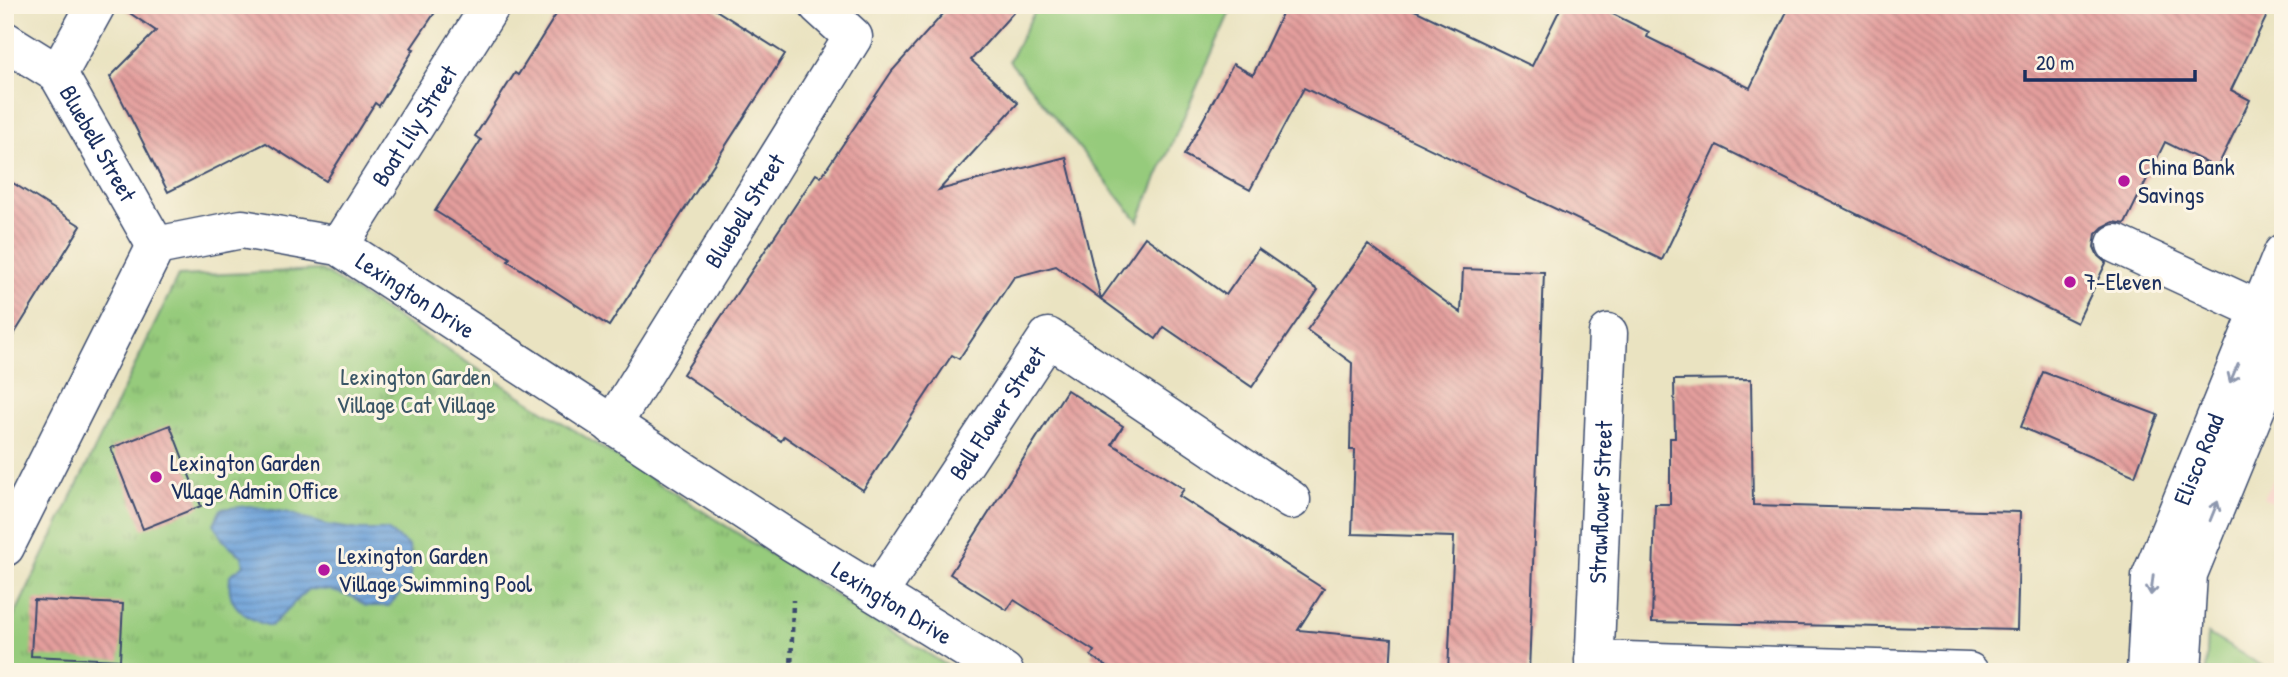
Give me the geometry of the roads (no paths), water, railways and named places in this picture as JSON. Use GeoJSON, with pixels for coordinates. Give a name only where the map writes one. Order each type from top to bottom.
{"type":"FeatureCollection","features":[{"type":"Feature","properties":{"kind":"street","name":"Bluebell Street"},"geometry":{"type":"LineString","coordinates":[[96,5],[58,74],[156,246]]}},
{"type":"Feature","properties":{"kind":"street","name":"Boat Lily Street"},"geometry":{"type":"LineString","coordinates":[[339,246],[491,5]]}},
{"type":"Feature","properties":{"kind":"street","name":"Bluebell Street"},"geometry":{"type":"LineString","coordinates":[[612,425],[853,37],[818,5]]}},
{"type":"Feature","properties":{"kind":"street"},"geometry":{"type":"LineString","coordinates":[[5,41],[58,74]]}},
{"type":"Feature","properties":{"kind":"street","name":"Lexington Drive"},"geometry":{"type":"LineString","coordinates":[[156,246],[243,229],[339,246],[794,543],[1004,672]]}},
{"type":"Feature","properties":{"kind":"street"},"geometry":{"type":"LineString","coordinates":[[2116,244],[2271,315]]}},
{"type":"Feature","properties":{"kind":"street"},"geometry":{"type":"LineString","coordinates":[[5,547],[156,246]]}},
{"type":"Feature","properties":{"kind":"street","name":"Elisco Road"},"geometry":{"type":"LineString","coordinates":[[2146,672],[2151,577],[2271,315],[2283,253]]}},
{"type":"Feature","properties":{"kind":"street","name":"Strawflower Street"},"geometry":{"type":"LineString","coordinates":[[1594,666],[1608,333]]}},
{"type":"Feature","properties":{"kind":"street","name":"Bell Flower Street"},"geometry":{"type":"LineString","coordinates":[[878,594],[1048,337],[1291,500]]}},
{"type":"Feature","properties":{"kind":"street","name":"Elisco Road"},"geometry":{"type":"LineString","coordinates":[[2182,672],[2188,574],[2283,342]]}},
{"type":"Feature","properties":{"kind":"street"},"geometry":{"type":"LineString","coordinates":[[1594,666],[1969,672]]}},
{"type":"Feature","properties":{"kind":"water","name":"Lexington Garden Village Swimming Pool"},"geometry":{"type":"Polygon","coordinates":[[[250,506],[289,513],[326,525],[360,530],[387,530],[409,546],[411,573],[406,586],[388,606],[366,606],[353,597],[329,590],[308,589],[271,626],[258,622],[245,615],[232,599],[230,575],[244,565],[242,556],[223,540],[214,524],[221,509],[250,506]]]}},
{"type":"Feature","properties":{"kind":"place","name":"China Bank Savings"},"geometry":{"type":"Point","coordinates":[2124,181]}},
{"type":"Feature","properties":{"kind":"place","name":"7-Eleven"},"geometry":{"type":"Point","coordinates":[2070,282]}},
{"type":"Feature","properties":{"kind":"place","name":"Lexington Garden Vllage Admin Office"},"geometry":{"type":"Point","coordinates":[156,477]}},
{"type":"Feature","properties":{"kind":"place","name":"Lexington Garden Village Swimming Pool"},"geometry":{"type":"Point","coordinates":[324,570]}},
{"type":"Feature","properties":{"kind":"park label","name":"Lexington Garden Village Cat Village"},"geometry":{"type":"Point","coordinates":[416,391]}}]}
